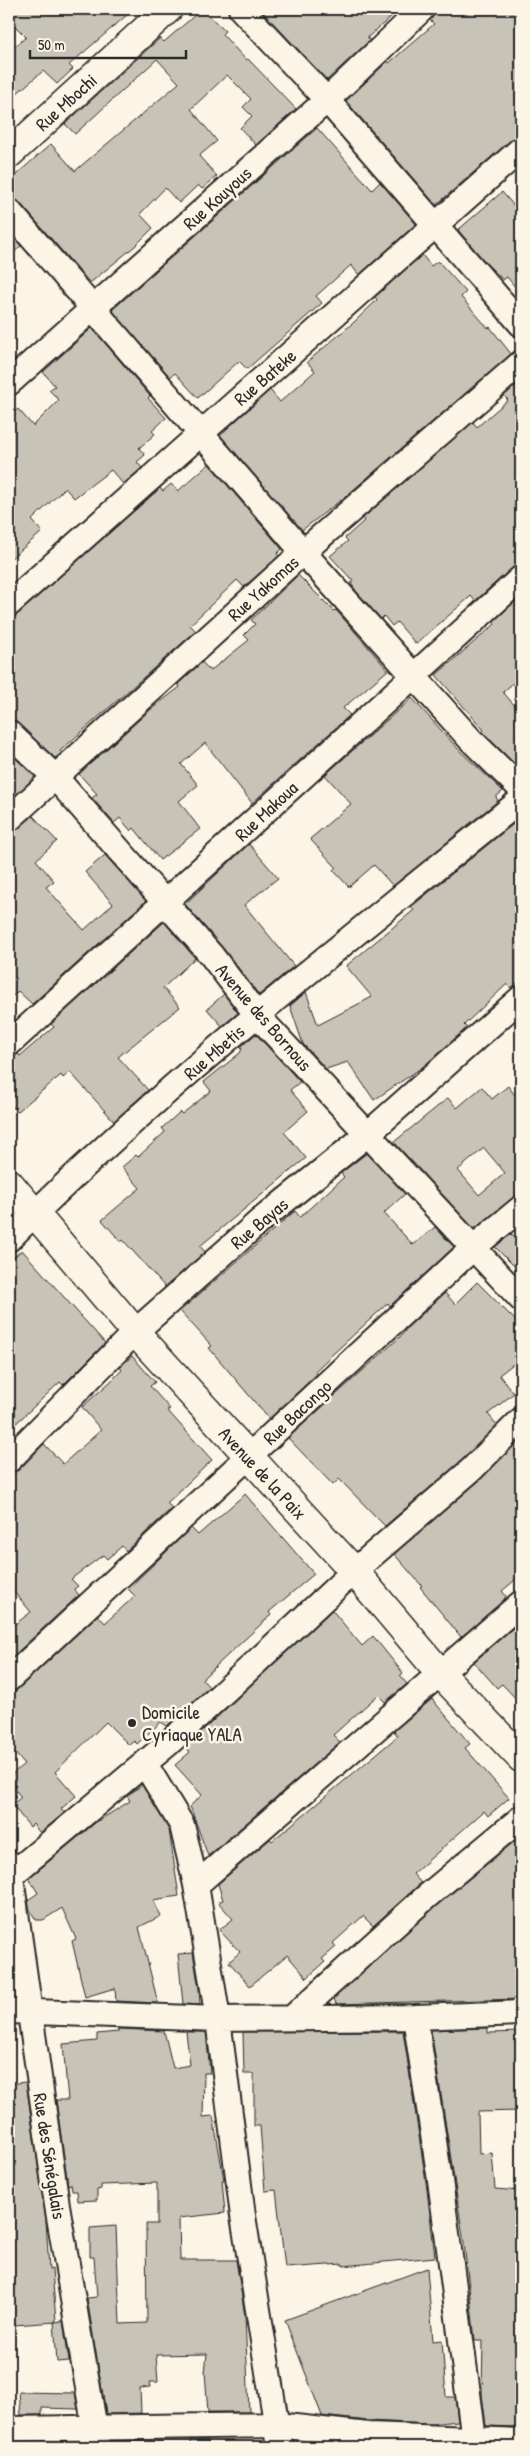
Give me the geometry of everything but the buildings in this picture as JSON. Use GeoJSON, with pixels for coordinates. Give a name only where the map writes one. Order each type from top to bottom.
{"type":"FeatureCollection","features":[{"type":"Feature","properties":{"kind":"main road","name":"Rue Mbochi"},"geometry":{"type":"LineString","coordinates":[[9,154],[168,9]]}},
{"type":"Feature","properties":{"kind":"main road","name":"Avenue de la Paix"},"geometry":{"type":"LineString","coordinates":[[9,1183],[135,1332],[248,1458],[354,1570],[440,1674],[521,1758]]}},
{"type":"Feature","properties":{"kind":"street"},"geometry":{"type":"LineString","coordinates":[[241,9],[327,100],[521,324]]}},
{"type":"Feature","properties":{"kind":"street","name":"Rue Kouyous"},"geometry":{"type":"LineString","coordinates":[[9,382],[327,100],[422,9]]}},
{"type":"Feature","properties":{"kind":"street","name":"Rue Bateke"},"geometry":{"type":"LineString","coordinates":[[9,604],[521,149]]}},
{"type":"Feature","properties":{"kind":"street"},"geometry":{"type":"LineString","coordinates":[[9,211],[94,308],[199,434],[303,552],[470,739],[521,789]]}},
{"type":"Feature","properties":{"kind":"street","name":"Rue Yakomas"},"geometry":{"type":"LineString","coordinates":[[9,819],[303,552],[521,363]]}},
{"type":"Feature","properties":{"kind":"street","name":"Rue Makoua"},"geometry":{"type":"LineString","coordinates":[[9,1044],[521,578]]}},
{"type":"Feature","properties":{"kind":"street","name":"Avenue des Bornous"},"geometry":{"type":"LineString","coordinates":[[9,733],[55,777],[166,903],[212,956],[256,1014],[475,1246],[521,1299]]}},
{"type":"Feature","properties":{"kind":"street","name":"Rue Mbetis"},"geometry":{"type":"LineString","coordinates":[[9,1239],[34,1213],[256,1014],[521,800]]}},
{"type":"Feature","properties":{"kind":"street","name":"Rue Bayas"},"geometry":{"type":"LineString","coordinates":[[9,1460],[135,1332],[261,1220],[369,1133],[521,998]]}},
{"type":"Feature","properties":{"kind":"street","name":"Rue Bacongo"},"geometry":{"type":"LineString","coordinates":[[9,1679],[475,1246],[521,1208]]}},
{"type":"Feature","properties":{"kind":"street"},"geometry":{"type":"LineString","coordinates":[[10,1872],[145,1764],[354,1570],[471,1470],[521,1420]]}},
{"type":"Feature","properties":{"kind":"street"},"geometry":{"type":"LineString","coordinates":[[196,1884],[521,1603]]}},
{"type":"Feature","properties":{"kind":"street"},"geometry":{"type":"LineString","coordinates":[[145,1764],[182,1825],[196,1884],[218,2018],[243,2216],[278,2436]]}},
{"type":"Feature","properties":{"kind":"street"},"geometry":{"type":"LineString","coordinates":[[292,2018],[426,1897],[521,1818]]}},
{"type":"Feature","properties":{"kind":"street","name":"Rue des Sénégalais"},"geometry":{"type":"LineString","coordinates":[[10,1872],[19,2011],[57,2205],[96,2437]]}},
{"type":"Feature","properties":{"kind":"street"},"geometry":{"type":"LineString","coordinates":[[19,2011],[218,2018],[415,2017],[521,2012]]}},
{"type":"Feature","properties":{"kind":"street"},"geometry":{"type":"LineString","coordinates":[[415,2017],[440,2180],[474,2443]]}},
{"type":"Feature","properties":{"kind":"street"},"geometry":{"type":"LineString","coordinates":[[9,2429],[96,2437],[368,2435],[474,2443],[521,2441]]}},
{"type":"Feature","properties":{"kind":"place","name":"Domicile Cyriaque YALA"},"geometry":{"type":"Point","coordinates":[132,1723]}}]}
